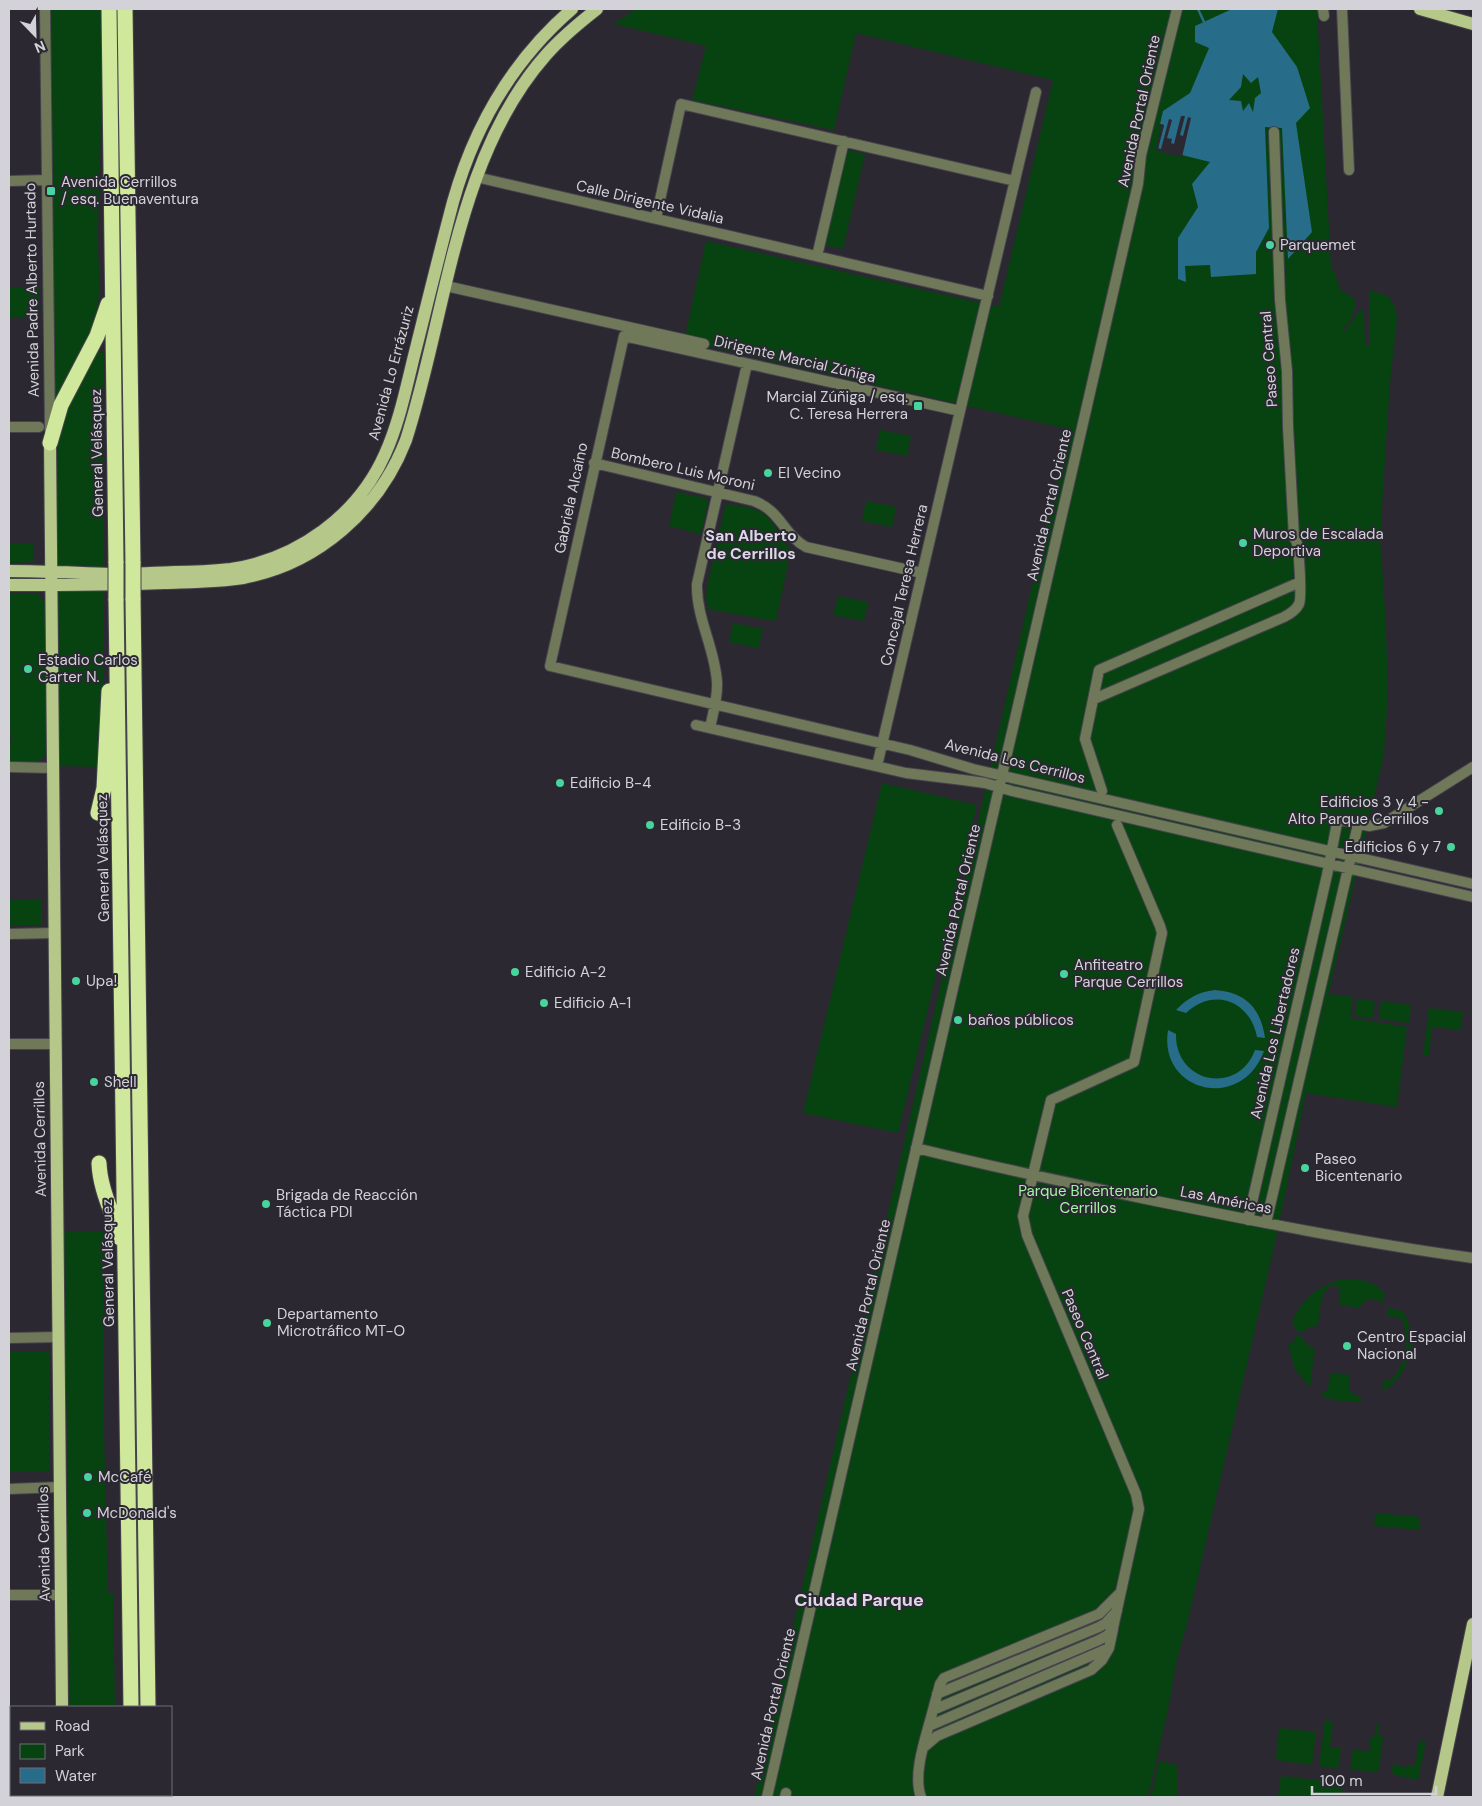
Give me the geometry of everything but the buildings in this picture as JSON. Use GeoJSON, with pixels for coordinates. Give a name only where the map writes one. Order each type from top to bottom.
{"type":"FeatureCollection","features":[{"type":"Feature","properties":{"kind":"highway","name":"General Velásquez"},"geometry":{"type":"LineString","coordinates":[[109,9],[131,1706]]}},
{"type":"Feature","properties":{"kind":"highway"},"geometry":{"type":"LineString","coordinates":[[125,9],[148,1706]]}},
{"type":"Feature","properties":{"kind":"highway"},"geometry":{"type":"LineString","coordinates":[[50,443],[61,405],[100,330],[107,309],[112,280]]}},
{"type":"Feature","properties":{"kind":"highway"},"geometry":{"type":"LineString","coordinates":[[98,813],[104,788],[108,701],[117,633]]}},
{"type":"Feature","properties":{"kind":"highway"},"geometry":{"type":"LineString","coordinates":[[100,1163],[101,1185],[113,1214],[125,1258]]}},
{"type":"Feature","properties":{"kind":"main road","name":"Avenida Lo Errázuriz"},"geometry":{"type":"LineString","coordinates":[[9,571],[122,574],[233,568],[260,562],[294,548],[327,528],[354,502],[378,468],[392,438],[453,202],[470,151],[486,116],[516,70],[539,42],[572,9]]}},
{"type":"Feature","properties":{"kind":"main road","name":"Avenida Lo Errázuriz"},"geometry":{"type":"LineString","coordinates":[[9,585],[96,586],[244,578],[304,557],[337,535],[355,519],[372,500],[389,476],[399,457],[414,413],[476,177],[502,119],[524,84],[547,54],[573,28],[597,9]]}},
{"type":"Feature","properties":{"kind":"main road"},"geometry":{"type":"LineString","coordinates":[[1420,9],[1473,24]]}},
{"type":"Feature","properties":{"kind":"main road","name":"Avenida Padre Alberto Hurtado"},"geometry":{"type":"LineString","coordinates":[[50,443],[52,571]]}},
{"type":"Feature","properties":{"kind":"main road","name":"Avenida Cerrillos"},"geometry":{"type":"LineString","coordinates":[[52,571],[52,768],[62,1706]]}},
{"type":"Feature","properties":{"kind":"main road"},"geometry":{"type":"LineString","coordinates":[[1437,1797],[1473,1624]]}},
{"type":"Feature","properties":{"kind":"street","name":"Avenida Padre Alberto Hurtado"},"geometry":{"type":"LineString","coordinates":[[46,9],[50,443]]}},
{"type":"Feature","properties":{"kind":"street","name":"Avenida Portal Oriente"},"geometry":{"type":"LineString","coordinates":[[767,1797],[1138,184],[1141,155],[1177,9]]}},
{"type":"Feature","properties":{"kind":"street"},"geometry":{"type":"LineString","coordinates":[[1342,9],[1349,170]]}},
{"type":"Feature","properties":{"kind":"street","name":"Concejal Teresa Herrera"},"geometry":{"type":"LineString","coordinates":[[878,766],[1036,92]]}},
{"type":"Feature","properties":{"kind":"street"},"geometry":{"type":"LineString","coordinates":[[656,218],[681,104],[1015,181]]}},
{"type":"Feature","properties":{"kind":"street","name":"Paseo Central"},"geometry":{"type":"LineString","coordinates":[[1094,699],[1284,617],[1299,604],[1298,544],[1294,537],[1287,371],[1280,300],[1274,132]]}},
{"type":"Feature","properties":{"kind":"street"},"geometry":{"type":"LineString","coordinates":[[817,256],[844,141]]}},
{"type":"Feature","properties":{"kind":"street","name":"Calle Dirigente Vidalia"},"geometry":{"type":"LineString","coordinates":[[476,177],[988,296]]}},
{"type":"Feature","properties":{"kind":"street"},"geometry":{"type":"LineString","coordinates":[[9,181],[47,180]]}},
{"type":"Feature","properties":{"kind":"street"},"geometry":{"type":"LineString","coordinates":[[446,286],[704,344]]}},
{"type":"Feature","properties":{"kind":"street","name":"Dirigente Marcial Zúñiga"},"geometry":{"type":"LineString","coordinates":[[624,336],[960,411]]}},
{"type":"Feature","properties":{"kind":"street","name":"Gabriela Alcaíno"},"geometry":{"type":"LineString","coordinates":[[550,666],[624,336]]}},
{"type":"Feature","properties":{"kind":"street"},"geometry":{"type":"LineString","coordinates":[[710,728],[717,687],[715,670],[696,596],[699,571],[748,364]]}},
{"type":"Feature","properties":{"kind":"street"},"geometry":{"type":"LineString","coordinates":[[9,427],[39,427]]}},
{"type":"Feature","properties":{"kind":"street","name":"Bombero Luis Moroni"},"geometry":{"type":"LineString","coordinates":[[594,463],[754,501],[764,505],[777,516],[796,541],[806,547],[922,573]]}},
{"type":"Feature","properties":{"kind":"street"},"geometry":{"type":"LineString","coordinates":[[1102,791],[1085,739],[1099,670],[1300,582]]}},
{"type":"Feature","properties":{"kind":"street","name":"Avenida Los Cerrillos"},"geometry":{"type":"LineString","coordinates":[[550,666],[883,744],[1002,776],[1473,884]]}},
{"type":"Feature","properties":{"kind":"street","name":"Avenida Los Cerrillos"},"geometry":{"type":"LineString","coordinates":[[696,725],[906,773],[1000,787],[1473,897]]}},
{"type":"Feature","properties":{"kind":"street"},"geometry":{"type":"LineString","coordinates":[[9,767],[52,768]]}},
{"type":"Feature","properties":{"kind":"street"},"geometry":{"type":"LineString","coordinates":[[1266,1223],[1358,824],[1374,826],[1384,823],[1473,767]]}},
{"type":"Feature","properties":{"kind":"street","name":"Avenida Los Libertadores"},"geometry":{"type":"LineString","coordinates":[[1248,1220],[1337,823],[1341,820],[1358,824]]}},
{"type":"Feature","properties":{"kind":"street","name":"Paseo Central"},"geometry":{"type":"LineString","coordinates":[[1109,1648],[1139,1509],[1139,1501],[1025,1228],[1023,1209],[1051,1100],[1134,1062],[1162,933],[1117,825]]}},
{"type":"Feature","properties":{"kind":"street"},"geometry":{"type":"LineString","coordinates":[[9,934],[54,933]]}},
{"type":"Feature","properties":{"kind":"street"},"geometry":{"type":"LineString","coordinates":[[9,1044],[55,1044]]}},
{"type":"Feature","properties":{"kind":"street","name":"Las Américas"},"geometry":{"type":"LineString","coordinates":[[916,1148],[1248,1220],[1384,1245],[1473,1258]]}},
{"type":"Feature","properties":{"kind":"street"},"geometry":{"type":"LineString","coordinates":[[9,1338],[58,1337]]}},
{"type":"Feature","properties":{"kind":"street"},"geometry":{"type":"LineString","coordinates":[[9,1489],[59,1487]]}},
{"type":"Feature","properties":{"kind":"street"},"geometry":{"type":"LineString","coordinates":[[921,1797],[918,1785],[923,1748],[940,1682],[944,1678],[1099,1614],[1121,1592]]}},
{"type":"Feature","properties":{"kind":"street"},"geometry":{"type":"LineString","coordinates":[[9,1594],[61,1594]]}},
{"type":"Feature","properties":{"kind":"street"},"geometry":{"type":"LineString","coordinates":[[937,1694],[1099,1627],[1117,1610]]}},
{"type":"Feature","properties":{"kind":"street"},"geometry":{"type":"LineString","coordinates":[[933,1710],[1099,1640],[1114,1628]]}},
{"type":"Feature","properties":{"kind":"street"},"geometry":{"type":"LineString","coordinates":[[929,1726],[1109,1648]]}},
{"type":"Feature","properties":{"kind":"street"},"geometry":{"type":"LineString","coordinates":[[923,1748],[937,1736],[1091,1670],[1102,1660],[1109,1648]]}},
{"type":"Feature","properties":{"kind":"green space"},"geometry":{"type":"Polygon","coordinates":[[[52,9],[101,9],[102,65],[98,306],[92,330],[53,408],[52,9]]]}},
{"type":"Feature","properties":{"kind":"green space","name":"Parque Bicentenario Cerrillos"},"geometry":{"type":"Polygon","coordinates":[[[636,9],[1317,10],[1331,268],[1335,273],[1340,290],[1354,298],[1355,303],[1352,316],[1342,332],[1344,333],[1360,310],[1362,310],[1364,314],[1365,345],[1369,346],[1369,290],[1388,296],[1395,306],[1397,318],[1390,382],[1382,503],[1382,533],[1380,539],[1386,621],[1387,677],[1386,732],[1383,759],[1308,1082],[1329,994],[1353,997],[1350,1018],[1407,1027],[1397,1107],[1306,1093],[1276,1238],[1187,1624],[1176,1663],[1169,1705],[1148,1797],[754,1797],[1068,429],[684,341],[706,241],[999,307],[1053,80],[856,33],[834,130],[692,100],[706,46],[614,24],[636,9]]]}},
{"type":"Feature","properties":{"kind":"green space"},"geometry":{"type":"Polygon","coordinates":[[[847,150],[865,154],[843,249],[825,245],[847,150]]]}},
{"type":"Feature","properties":{"kind":"green space"},"geometry":{"type":"Polygon","coordinates":[[[9,288],[39,288],[40,318],[9,318],[9,288]]]}},
{"type":"Feature","properties":{"kind":"green space"},"geometry":{"type":"Polygon","coordinates":[[[103,352],[103,715],[99,767],[60,766],[52,471],[57,428],[95,353],[103,352]]]}},
{"type":"Feature","properties":{"kind":"green space"},"geometry":{"type":"Polygon","coordinates":[[[880,430],[911,436],[907,456],[876,450],[880,430]]]}},
{"type":"Feature","properties":{"kind":"green space"},"geometry":{"type":"Polygon","coordinates":[[[676,492],[706,498],[708,503],[701,534],[669,526],[676,492]]]}},
{"type":"Feature","properties":{"kind":"green space"},"geometry":{"type":"Polygon","coordinates":[[[866,501],[896,507],[892,527],[862,521],[866,501]]]}},
{"type":"Feature","properties":{"kind":"green space"},"geometry":{"type":"Polygon","coordinates":[[[729,504],[754,509],[763,513],[772,522],[791,549],[776,621],[708,609],[706,599],[707,587],[725,507],[729,504]]]}},
{"type":"Feature","properties":{"kind":"green space"},"geometry":{"type":"Polygon","coordinates":[[[9,543],[33,543],[33,562],[9,563],[9,543]]]}},
{"type":"Feature","properties":{"kind":"green space","name":"Estadio Carlos Carter N."},"geometry":{"type":"Polygon","coordinates":[[[9,593],[37,593],[47,604],[46,754],[39,761],[9,763],[11,734],[9,734],[9,593]]]}},
{"type":"Feature","properties":{"kind":"green space"},"geometry":{"type":"Polygon","coordinates":[[[838,596],[868,602],[864,621],[833,615],[838,596]]]}},
{"type":"Feature","properties":{"kind":"green space"},"geometry":{"type":"Polygon","coordinates":[[[733,623],[763,629],[759,648],[729,642],[733,623]]]}},
{"type":"Feature","properties":{"kind":"green space"},"geometry":{"type":"Polygon","coordinates":[[[882,783],[977,805],[898,1133],[803,1113],[882,783]]]}},
{"type":"Feature","properties":{"kind":"green space"},"geometry":{"type":"Polygon","coordinates":[[[9,900],[42,900],[42,925],[9,926],[9,900]]]}},
{"type":"Feature","properties":{"kind":"green space"},"geometry":{"type":"Polygon","coordinates":[[[1357,999],[1375,1001],[1373,1018],[1355,1016],[1357,999]]]}},
{"type":"Feature","properties":{"kind":"green space"},"geometry":{"type":"Polygon","coordinates":[[[1381,1001],[1411,1005],[1409,1023],[1379,1019],[1381,1001]]]}},
{"type":"Feature","properties":{"kind":"green space"},"geometry":{"type":"Polygon","coordinates":[[[1429,1008],[1463,1012],[1461,1030],[1432,1027],[1429,1056],[1423,1055],[1429,1008]]]}},
{"type":"Feature","properties":{"kind":"green space"},"geometry":{"type":"Polygon","coordinates":[[[63,1231],[103,1231],[104,1433],[108,1593],[113,1593],[115,1706],[69,1706],[63,1231]]]}},
{"type":"Feature","properties":{"kind":"green space"},"geometry":{"type":"Polygon","coordinates":[[[1339,1280],[1369,1282],[1385,1293],[1383,1304],[1373,1299],[1362,1303],[1360,1308],[1340,1305],[1340,1291],[1337,1286],[1332,1285],[1322,1297],[1318,1326],[1309,1327],[1303,1332],[1297,1331],[1292,1322],[1300,1307],[1310,1295],[1339,1280]]]}},
{"type":"Feature","properties":{"kind":"green space"},"geometry":{"type":"Polygon","coordinates":[[[1388,1308],[1403,1311],[1411,1332],[1411,1343],[1407,1364],[1395,1382],[1386,1390],[1382,1390],[1384,1379],[1390,1381],[1396,1374],[1406,1351],[1406,1335],[1401,1318],[1386,1316],[1388,1308]]]}},
{"type":"Feature","properties":{"kind":"green space"},"geometry":{"type":"Polygon","coordinates":[[[1296,1336],[1302,1337],[1307,1345],[1315,1348],[1310,1388],[1295,1369],[1288,1345],[1294,1341],[1296,1336]]]}},
{"type":"Feature","properties":{"kind":"green space"},"geometry":{"type":"Polygon","coordinates":[[[9,1352],[50,1352],[50,1471],[9,1471],[9,1352]]]}},
{"type":"Feature","properties":{"kind":"green space"},"geometry":{"type":"Polygon","coordinates":[[[1330,1373],[1350,1375],[1350,1390],[1353,1394],[1361,1396],[1360,1402],[1339,1401],[1320,1396],[1328,1389],[1330,1373]]]}},
{"type":"Feature","properties":{"kind":"green space"},"geometry":{"type":"Polygon","coordinates":[[[1375,1513],[1420,1517],[1419,1530],[1374,1526],[1375,1513]]]}},
{"type":"Feature","properties":{"kind":"green space"},"geometry":{"type":"Polygon","coordinates":[[[1325,1720],[1333,1721],[1330,1747],[1341,1748],[1338,1769],[1319,1766],[1325,1720]]]}},
{"type":"Feature","properties":{"kind":"green space"},"geometry":{"type":"Polygon","coordinates":[[[1376,1724],[1379,1725],[1378,1735],[1383,1736],[1379,1770],[1375,1772],[1350,1769],[1353,1750],[1369,1751],[1370,1738],[1374,1738],[1376,1724]]]}},
{"type":"Feature","properties":{"kind":"green space"},"geometry":{"type":"Polygon","coordinates":[[[1279,1728],[1316,1732],[1312,1765],[1276,1760],[1279,1728]]]}},
{"type":"Feature","properties":{"kind":"green space"},"geometry":{"type":"Polygon","coordinates":[[[1419,1740],[1426,1742],[1418,1780],[1394,1775],[1392,1771],[1393,1764],[1407,1767],[1408,1765],[1415,1766],[1419,1740]]]}},
{"type":"Feature","properties":{"kind":"green space"},"geometry":{"type":"Polygon","coordinates":[[[1159,1761],[1178,1765],[1178,1797],[1151,1797],[1159,1761]]]}},
{"type":"Feature","properties":{"kind":"green space"},"geometry":{"type":"Polygon","coordinates":[[[1281,1776],[1343,1783],[1341,1797],[1278,1795],[1281,1776]]]}},
{"type":"Feature","properties":{"kind":"water"},"geometry":{"type":"Polygon","coordinates":[[[1232,9],[1278,9],[1272,32],[1297,67],[1310,108],[1296,123],[1312,232],[1288,259],[1282,128],[1265,127],[1269,228],[1256,252],[1256,274],[1211,277],[1210,265],[1185,266],[1186,282],[1178,279],[1178,238],[1198,207],[1192,184],[1210,162],[1158,149],[1164,125],[1160,124],[1163,111],[1190,93],[1209,48],[1195,42],[1195,26],[1232,9]],[[1243,74],[1241,87],[1229,100],[1241,101],[1243,111],[1249,103],[1253,112],[1255,98],[1261,93],[1258,77],[1251,83],[1243,74]]]}},
{"type":"Feature","properties":{"kind":"water"},"geometry":{"type":"Polygon","coordinates":[[[1215,990],[1235,994],[1250,1004],[1260,1018],[1265,1038],[1257,1037],[1253,1024],[1247,1014],[1239,1006],[1229,1001],[1218,999],[1208,1001],[1197,1005],[1186,1013],[1176,1010],[1194,996],[1215,990]]]}},
{"type":"Feature","properties":{"kind":"water"},"geometry":{"type":"Polygon","coordinates":[[[1168,1030],[1176,1034],[1178,1051],[1186,1064],[1196,1073],[1209,1078],[1222,1078],[1235,1074],[1247,1065],[1255,1050],[1264,1051],[1253,1070],[1238,1083],[1221,1088],[1204,1087],[1188,1080],[1176,1068],[1168,1051],[1168,1030]]]}},
{"type":"Feature","properties":{"kind":"pier"},"geometry":{"type":"Polygon","coordinates":[[[1181,116],[1185,116],[1180,135],[1183,136],[1188,117],[1191,118],[1182,157],[1157,151],[1160,124],[1164,125],[1158,148],[1161,149],[1169,119],[1172,120],[1167,138],[1172,139],[1171,143],[1174,144],[1181,116]]]}},
{"type":"Feature","properties":{"kind":"waterway"},"geometry":{"type":"LineString","coordinates":[[1198,9],[1204,22]]}},
{"type":"Feature","properties":{"kind":"place","name":"Avenida Cerrillos / esq. Buenaventura"},"geometry":{"type":"Point","coordinates":[51,191]}},
{"type":"Feature","properties":{"kind":"place","name":"Parquemet"},"geometry":{"type":"Point","coordinates":[1270,245]}},
{"type":"Feature","properties":{"kind":"place","name":"Marcial Zúñiga / esq. C. Teresa Herrera"},"geometry":{"type":"Point","coordinates":[918,406]}},
{"type":"Feature","properties":{"kind":"place","name":"El Vecino"},"geometry":{"type":"Point","coordinates":[768,473]}},
{"type":"Feature","properties":{"kind":"place","name":"Muros de Escalada Deportiva"},"geometry":{"type":"Point","coordinates":[1243,543]}},
{"type":"Feature","properties":{"kind":"place","name":"Estadio Carlos Carter N."},"geometry":{"type":"Point","coordinates":[28,669]}},
{"type":"Feature","properties":{"kind":"place","name":"Edificio B-4"},"geometry":{"type":"Point","coordinates":[560,783]}},
{"type":"Feature","properties":{"kind":"place","name":"Edificios 3 y 4 - Alto Parque Cerrillos"},"geometry":{"type":"Point","coordinates":[1439,811]}},
{"type":"Feature","properties":{"kind":"place","name":"Edificio B-3"},"geometry":{"type":"Point","coordinates":[650,825]}},
{"type":"Feature","properties":{"kind":"place","name":"Edificios 6 y 7"},"geometry":{"type":"Point","coordinates":[1451,847]}},
{"type":"Feature","properties":{"kind":"place","name":"Edificio A-2"},"geometry":{"type":"Point","coordinates":[515,972]}},
{"type":"Feature","properties":{"kind":"place","name":"Anfiteatro Parque Cerrillos"},"geometry":{"type":"Point","coordinates":[1064,974]}},
{"type":"Feature","properties":{"kind":"place","name":"Upa!"},"geometry":{"type":"Point","coordinates":[76,981]}},
{"type":"Feature","properties":{"kind":"place","name":"Edificio A-1"},"geometry":{"type":"Point","coordinates":[544,1003]}},
{"type":"Feature","properties":{"kind":"place","name":"baños públicos"},"geometry":{"type":"Point","coordinates":[958,1020]}},
{"type":"Feature","properties":{"kind":"place","name":"Shell"},"geometry":{"type":"Point","coordinates":[94,1082]}},
{"type":"Feature","properties":{"kind":"place","name":"Paseo Bicentenario"},"geometry":{"type":"Point","coordinates":[1305,1168]}},
{"type":"Feature","properties":{"kind":"place","name":"Brigada de Reacción Táctica PDI"},"geometry":{"type":"Point","coordinates":[266,1204]}},
{"type":"Feature","properties":{"kind":"place","name":"Departamento Microtráfico MT-O"},"geometry":{"type":"Point","coordinates":[267,1323]}},
{"type":"Feature","properties":{"kind":"place","name":"Centro Espacial Nacional"},"geometry":{"type":"Point","coordinates":[1347,1346]}},
{"type":"Feature","properties":{"kind":"place","name":"McCafé"},"geometry":{"type":"Point","coordinates":[88,1477]}},
{"type":"Feature","properties":{"kind":"place","name":"McDonald's"},"geometry":{"type":"Point","coordinates":[87,1513]}},
{"type":"Feature","properties":{"kind":"district","name":"San Alberto de Cerrillos"},"geometry":{"type":"Point","coordinates":[751,544]}},
{"type":"Feature","properties":{"kind":"district","name":"Ciudad Parque"},"geometry":{"type":"Point","coordinates":[859,1600]}}]}
